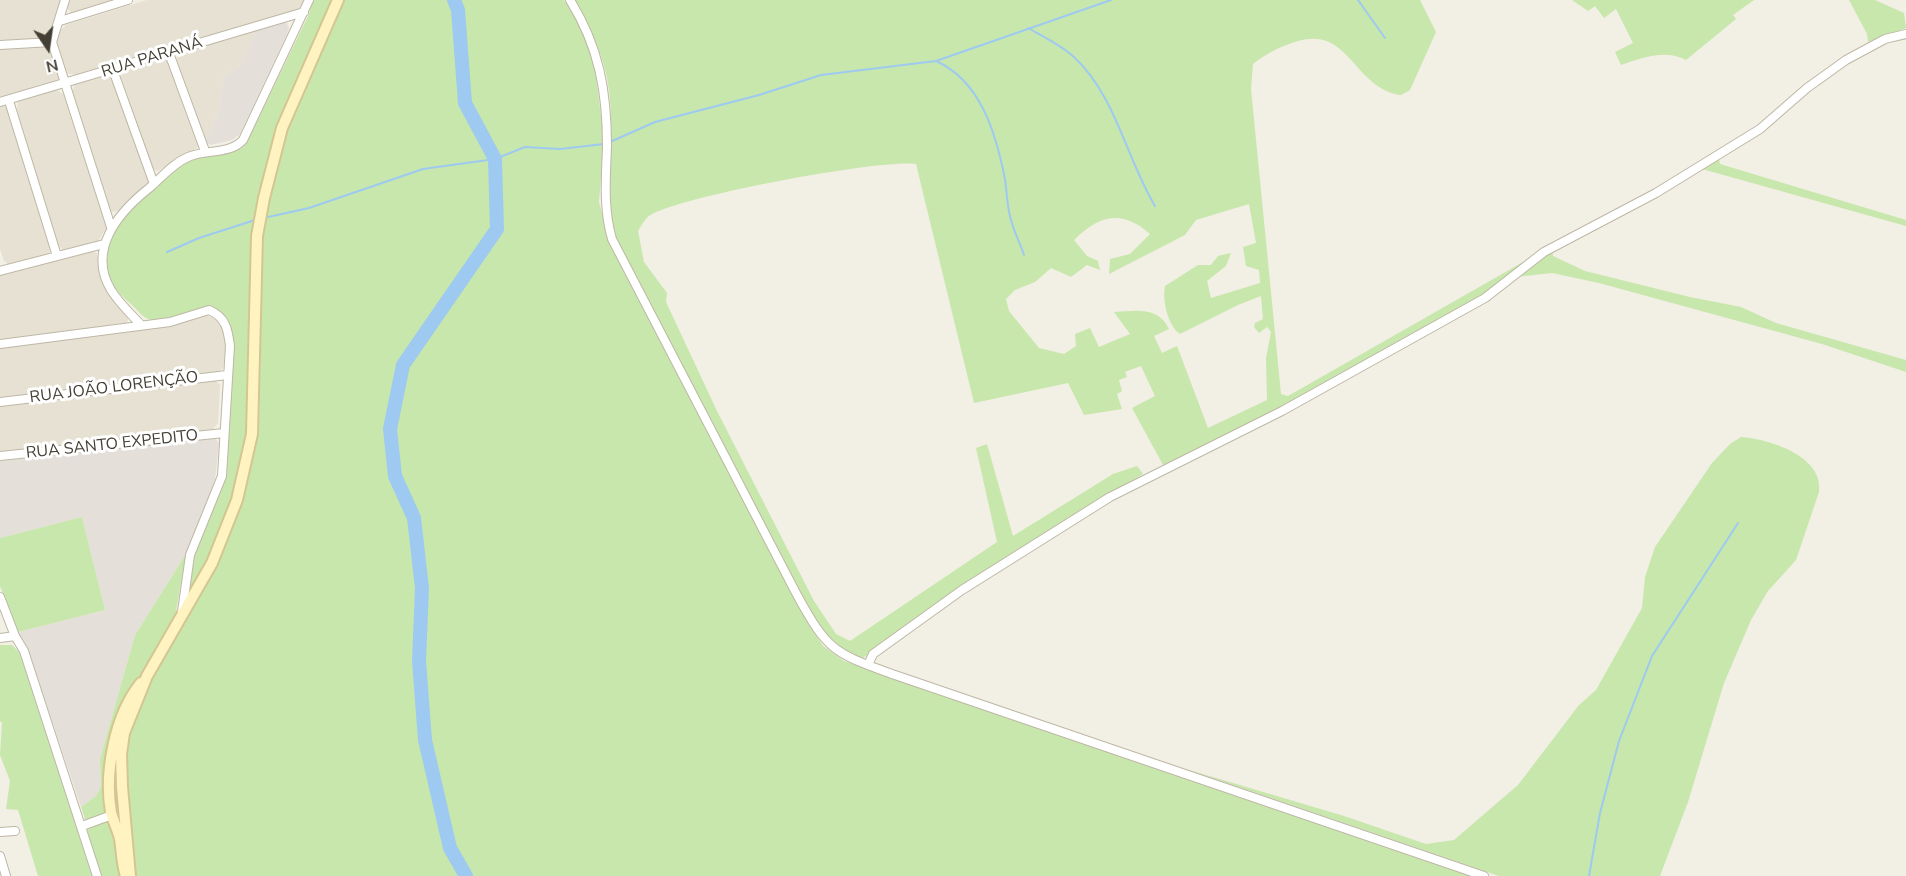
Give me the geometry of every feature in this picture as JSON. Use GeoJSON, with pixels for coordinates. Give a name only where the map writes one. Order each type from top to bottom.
{"type":"FeatureCollection","features":[{"type":"Feature","properties":{"kind":"main road"},"geometry":{"type":"LineString","coordinates":[[128,876],[121,754],[124,733],[147,676],[212,563],[244,478],[253,418],[258,226],[282,128],[338,0]]}},
{"type":"Feature","properties":{"kind":"main road"},"geometry":{"type":"LineString","coordinates":[[128,876],[120,838],[112,817],[109,786],[113,755],[124,712],[131,695],[147,676]]}},
{"type":"Feature","properties":{"kind":"main road"},"geometry":{"type":"LineString","coordinates":[[109,786],[116,784],[122,787]]}},
{"type":"Feature","properties":{"kind":"main road"},"geometry":{"type":"LineString","coordinates":[[112,817],[120,820],[125,816]]}},
{"type":"Feature","properties":{"kind":"street"},"geometry":{"type":"LineString","coordinates":[[65,0],[52,42],[111,227]]}},
{"type":"Feature","properties":{"kind":"street"},"geometry":{"type":"LineString","coordinates":[[60,21],[128,0]]}},
{"type":"Feature","properties":{"kind":"street"},"geometry":{"type":"LineString","coordinates":[[141,325],[111,290],[103,270],[104,244],[111,227],[129,204],[186,157],[205,151],[233,149],[243,140],[309,0]]}},
{"type":"Feature","properties":{"kind":"street"},"geometry":{"type":"LineString","coordinates":[[570,0],[587,27],[597,57],[604,91],[607,143],[605,208],[612,239],[811,621],[835,650],[868,665],[1484,876]]}},
{"type":"Feature","properties":{"kind":"street","name":"RUA PARANÁ"},"geometry":{"type":"LineString","coordinates":[[4,102],[304,12]]}},
{"type":"Feature","properties":{"kind":"street"},"geometry":{"type":"LineString","coordinates":[[868,665],[873,654],[962,590],[1110,497],[1282,411],[1485,298],[1544,252],[1656,193],[1752,134],[1808,87],[1846,60],[1886,39],[1906,34]]}},
{"type":"Feature","properties":{"kind":"street"},"geometry":{"type":"LineString","coordinates":[[0,45],[52,42]]}},
{"type":"Feature","properties":{"kind":"street"},"geometry":{"type":"LineString","coordinates":[[169,53],[205,151]]}},
{"type":"Feature","properties":{"kind":"street"},"geometry":{"type":"LineString","coordinates":[[114,70],[154,184]]}},
{"type":"Feature","properties":{"kind":"street"},"geometry":{"type":"LineString","coordinates":[[4,102],[57,256]]}},
{"type":"Feature","properties":{"kind":"street"},"geometry":{"type":"LineString","coordinates":[[1,268],[104,244]]}},
{"type":"Feature","properties":{"kind":"street"},"geometry":{"type":"LineString","coordinates":[[0,344],[170,322],[209,310],[216,313],[228,329],[222,476],[190,555],[182,613]]}},
{"type":"Feature","properties":{"kind":"street","name":"RUA JOÃO LORENÇÃO"},"geometry":{"type":"LineString","coordinates":[[0,402],[227,375]]}},
{"type":"Feature","properties":{"kind":"street","name":"RUA SANTO EXPEDITO"},"geometry":{"type":"LineString","coordinates":[[0,456],[224,433]]}},
{"type":"Feature","properties":{"kind":"street"},"geometry":{"type":"LineString","coordinates":[[0,597],[15,636],[24,651],[97,876]]}},
{"type":"Feature","properties":{"kind":"street"},"geometry":{"type":"LineString","coordinates":[[0,638],[15,636]]}},
{"type":"Feature","properties":{"kind":"street"},"geometry":{"type":"LineString","coordinates":[[82,826],[112,817]]}},
{"type":"Feature","properties":{"kind":"street"},"geometry":{"type":"LineString","coordinates":[[0,832],[15,831]]}},
{"type":"Feature","properties":{"kind":"street"},"geometry":{"type":"LineString","coordinates":[[0,856],[6,876]]}},
{"type":"Feature","properties":{"kind":"shaded area"},"geometry":{"type":"Polygon","coordinates":[[[0,0],[61,0],[52,34],[46,38],[0,41],[0,0]]]}},
{"type":"Feature","properties":{"kind":"shaded area"},"geometry":{"type":"Polygon","coordinates":[[[69,0],[117,0],[72,14],[67,8],[69,0]]]}},
{"type":"Feature","properties":{"kind":"shaded area"},"geometry":{"type":"Polygon","coordinates":[[[147,0],[306,0],[299,9],[79,76],[67,73],[57,46],[59,32],[66,25],[147,0]]]}},
{"type":"Feature","properties":{"kind":"shaded area"},"geometry":{"type":"Polygon","coordinates":[[[282,21],[286,22],[289,28],[287,34],[240,134],[232,140],[210,145],[205,141],[217,116],[224,76],[239,66],[258,29],[282,21]]]}},
{"type":"Feature","properties":{"kind":"shaded area"},"geometry":{"type":"Polygon","coordinates":[[[258,29],[239,66],[224,76],[217,116],[205,141],[176,61],[178,53],[258,29]]]}},
{"type":"Feature","properties":{"kind":"shaded area"},"geometry":{"type":"Polygon","coordinates":[[[44,46],[50,51],[60,79],[55,83],[0,98],[0,49],[44,46]]]}},
{"type":"Feature","properties":{"kind":"shaded area"},"geometry":{"type":"Polygon","coordinates":[[[164,57],[170,60],[200,146],[158,171],[153,169],[121,76],[124,70],[164,57]]]}},
{"type":"Feature","properties":{"kind":"shaded area"},"geometry":{"type":"Polygon","coordinates":[[[108,75],[114,77],[148,177],[148,183],[118,211],[112,212],[107,208],[72,92],[75,84],[108,75]]]}},
{"type":"Feature","properties":{"kind":"shaded area"},"geometry":{"type":"Polygon","coordinates":[[[55,89],[65,95],[107,227],[98,241],[64,251],[56,243],[17,111],[18,102],[55,89]]]}},
{"type":"Feature","properties":{"kind":"shaded area"},"geometry":{"type":"Polygon","coordinates":[[[5,106],[9,110],[51,248],[48,254],[10,266],[4,261],[0,249],[0,107],[5,106]]]}},
{"type":"Feature","properties":{"kind":"shaded area"},"geometry":{"type":"Polygon","coordinates":[[[91,251],[97,253],[103,281],[129,315],[127,324],[0,340],[0,276],[91,251]]]}},
{"type":"Feature","properties":{"kind":"shaded area"},"geometry":{"type":"Polygon","coordinates":[[[203,315],[217,318],[224,328],[226,347],[224,366],[219,372],[0,398],[0,347],[172,326],[203,315]]]}},
{"type":"Feature","properties":{"kind":"shaded area"},"geometry":{"type":"Polygon","coordinates":[[[215,380],[220,385],[218,423],[212,430],[0,452],[0,407],[215,380]]]}},
{"type":"Feature","properties":{"kind":"shaded area"},"geometry":{"type":"Polygon","coordinates":[[[215,438],[219,443],[215,479],[203,515],[186,554],[135,635],[100,759],[101,787],[96,796],[81,807],[28,650],[18,632],[105,610],[82,517],[0,538],[0,461],[215,438]]]}},
{"type":"Feature","properties":{"kind":"green space"},"geometry":{"type":"Polygon","coordinates":[[[313,0],[335,0],[287,102],[272,146],[251,343],[246,456],[226,520],[198,581],[189,594],[186,592],[192,557],[225,476],[233,345],[216,310],[163,320],[148,319],[143,316],[117,291],[108,274],[106,260],[108,246],[114,233],[133,208],[180,166],[197,158],[235,151],[246,144],[309,14],[313,0]]]}},
{"type":"Feature","properties":{"kind":"green space"},"geometry":{"type":"Polygon","coordinates":[[[345,0],[564,0],[583,31],[594,61],[604,139],[599,202],[610,243],[809,624],[823,646],[844,661],[1472,876],[134,876],[126,787],[128,741],[142,701],[161,661],[215,567],[248,482],[259,427],[263,236],[269,201],[287,128],[303,85],[345,0]]]}},
{"type":"Feature","properties":{"kind":"green space"},"geometry":{"type":"Polygon","coordinates":[[[575,0],[1420,0],[1436,32],[1410,90],[1401,95],[1385,90],[1372,82],[1341,50],[1329,42],[1315,39],[1286,45],[1253,64],[1251,89],[1281,394],[1288,396],[1530,258],[1483,294],[1281,408],[1163,465],[1132,408],[1155,396],[1141,366],[1125,372],[1127,377],[1119,380],[1122,391],[1117,394],[1122,409],[1084,415],[1068,383],[974,403],[916,164],[864,167],[780,181],[697,199],[666,208],[649,216],[638,231],[644,262],[667,293],[666,302],[717,411],[814,601],[836,634],[850,641],[997,542],[976,448],[987,444],[1013,536],[1113,474],[1137,466],[1143,474],[961,587],[863,658],[836,644],[816,621],[614,237],[609,90],[600,54],[575,0]],[[1249,204],[1196,220],[1185,235],[1109,274],[1110,259],[1130,254],[1150,234],[1130,221],[1111,218],[1092,225],[1074,240],[1087,256],[1098,261],[1100,270],[1087,265],[1071,277],[1051,268],[1035,282],[1015,290],[1006,299],[1009,311],[1039,348],[1064,354],[1076,346],[1075,334],[1090,328],[1099,347],[1130,334],[1114,312],[1138,311],[1159,316],[1169,329],[1154,336],[1162,353],[1177,346],[1208,428],[1267,400],[1266,358],[1271,332],[1267,327],[1259,333],[1254,327],[1255,323],[1263,319],[1261,296],[1180,334],[1172,325],[1167,312],[1164,298],[1165,286],[1198,265],[1211,265],[1218,256],[1231,253],[1226,266],[1207,281],[1211,298],[1260,283],[1259,270],[1246,266],[1243,247],[1256,243],[1249,204]]]}},
{"type":"Feature","properties":{"kind":"green space"},"geometry":{"type":"Polygon","coordinates":[[[1572,0],[1754,0],[1733,15],[1736,19],[1686,60],[1662,55],[1645,57],[1621,65],[1615,52],[1633,43],[1616,9],[1604,18],[1595,6],[1588,11],[1572,0]]]}},
{"type":"Feature","properties":{"kind":"green space"},"geometry":{"type":"Polygon","coordinates":[[[1849,0],[1875,0],[1904,13],[1906,28],[1868,42],[1867,34],[1849,0]]]}},
{"type":"Feature","properties":{"kind":"green space"},"geometry":{"type":"Polygon","coordinates":[[[1719,158],[1720,164],[1906,220],[1906,226],[1702,169],[1719,158]]]}},
{"type":"Feature","properties":{"kind":"green space"},"geometry":{"type":"Polygon","coordinates":[[[1552,251],[1553,256],[1585,271],[1741,307],[1776,323],[1906,360],[1906,372],[1822,344],[1599,283],[1552,273],[1516,277],[1552,251]]]}},
{"type":"Feature","properties":{"kind":"green space"},"geometry":{"type":"Polygon","coordinates":[[[1741,437],[1766,441],[1804,459],[1818,479],[1819,492],[1796,560],[1768,591],[1751,620],[1724,683],[1688,802],[1660,876],[1499,876],[1186,769],[1344,816],[1426,844],[1454,840],[1518,785],[1579,705],[1596,690],[1642,608],[1645,577],[1655,547],[1712,463],[1730,444],[1741,437]]]}},
{"type":"Feature","properties":{"kind":"green space"},"geometry":{"type":"Polygon","coordinates":[[[82,517],[105,610],[18,632],[0,586],[0,538],[82,517]]]}},
{"type":"Feature","properties":{"kind":"green space"},"geometry":{"type":"Polygon","coordinates":[[[186,554],[174,623],[121,712],[108,812],[90,820],[85,819],[81,807],[96,796],[101,787],[100,759],[135,635],[186,554]]]}},
{"type":"Feature","properties":{"kind":"green space"},"geometry":{"type":"Polygon","coordinates":[[[0,645],[12,645],[21,654],[92,876],[38,876],[18,810],[6,809],[10,781],[0,755],[2,723],[0,721],[0,645]]]}},
{"type":"Feature","properties":{"kind":"green space"},"geometry":{"type":"Polygon","coordinates":[[[107,820],[116,840],[120,876],[100,876],[87,830],[107,820]]]}},
{"type":"Feature","properties":{"kind":"waterway"},"geometry":{"type":"LineString","coordinates":[[454,0],[458,10],[465,103],[495,159],[497,229],[403,365],[390,429],[395,476],[414,518],[422,588],[419,661],[425,740],[450,848],[466,876]]}},
{"type":"Feature","properties":{"kind":"waterway"},"geometry":{"type":"LineString","coordinates":[[610,142],[655,122],[759,95],[821,75],[936,61],[1111,0]]}},
{"type":"Feature","properties":{"kind":"waterway"},"geometry":{"type":"LineString","coordinates":[[1358,0],[1385,38]]}},
{"type":"Feature","properties":{"kind":"waterway"},"geometry":{"type":"LineString","coordinates":[[1028,28],[1064,49],[1088,73],[1110,109],[1155,206]]}},
{"type":"Feature","properties":{"kind":"waterway"},"geometry":{"type":"LineString","coordinates":[[936,61],[952,70],[964,82],[984,111],[997,144],[1010,215],[1024,255]]}},
{"type":"Feature","properties":{"kind":"waterway"},"geometry":{"type":"LineString","coordinates":[[268,217],[309,208],[423,169],[495,159],[525,147],[560,149],[604,144]]}},
{"type":"Feature","properties":{"kind":"waterway"},"geometry":{"type":"LineString","coordinates":[[167,252],[199,238],[255,220]]}},
{"type":"Feature","properties":{"kind":"waterway"},"geometry":{"type":"LineString","coordinates":[[1589,876],[1600,813],[1619,741],[1652,656],[1738,523]]}}]}
